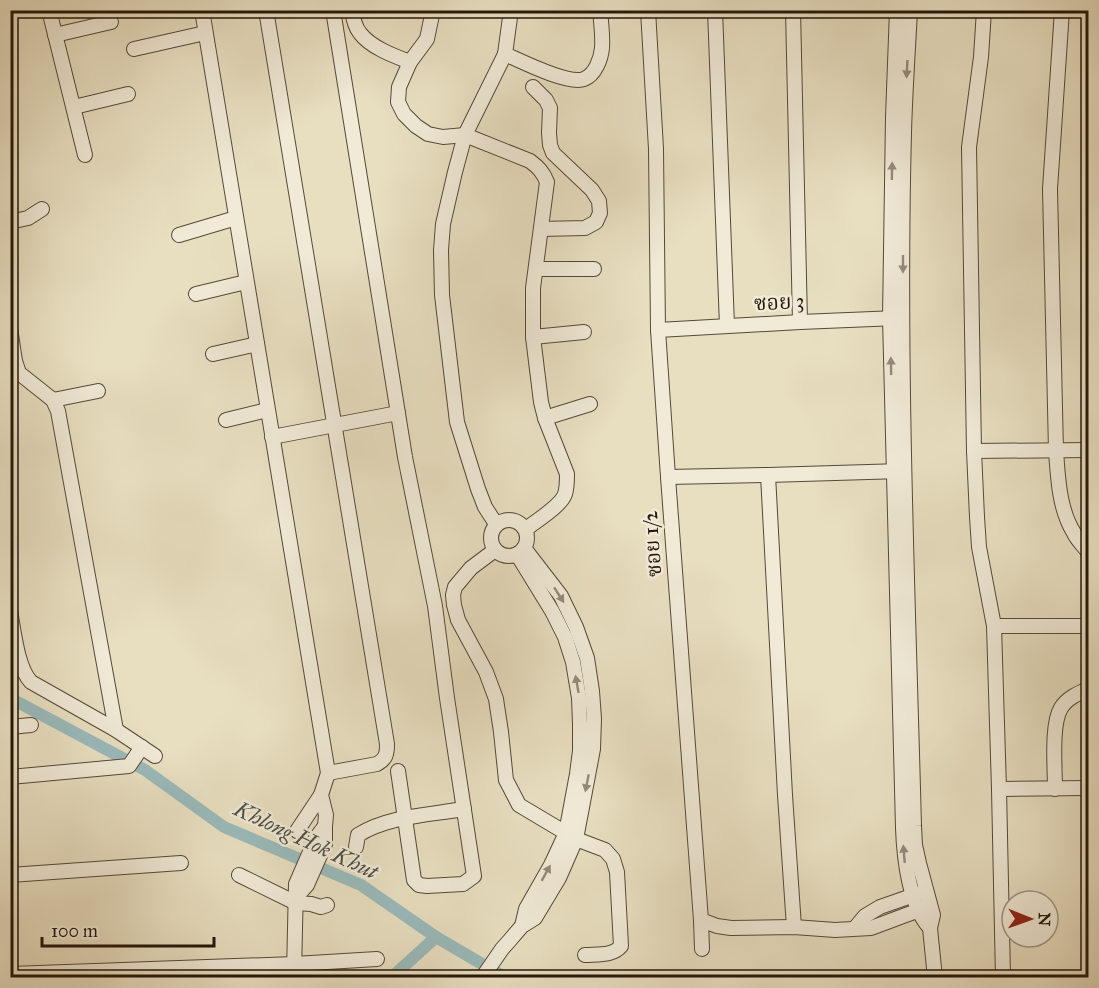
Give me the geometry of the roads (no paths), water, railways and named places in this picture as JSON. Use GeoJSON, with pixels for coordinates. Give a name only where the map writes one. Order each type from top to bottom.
{"type":"FeatureCollection","features":[{"type":"Feature","properties":{"kind":"street"},"geometry":{"type":"LineString","coordinates":[[49,10],[85,155]]}},
{"type":"Feature","properties":{"kind":"street"},"geometry":{"type":"LineString","coordinates":[[202,10],[328,773],[321,795],[297,831]]}},
{"type":"Feature","properties":{"kind":"street"},"geometry":{"type":"LineString","coordinates":[[266,10],[387,744],[386,756],[377,764],[328,773]]}},
{"type":"Feature","properties":{"kind":"street"},"geometry":{"type":"LineString","coordinates":[[333,10],[405,457],[435,606],[474,876],[463,884],[427,886],[419,885],[414,880],[398,771]]}},
{"type":"Feature","properties":{"kind":"street"},"geometry":{"type":"LineString","coordinates":[[352,10],[360,34],[382,50],[410,62]]}},
{"type":"Feature","properties":{"kind":"street"},"geometry":{"type":"LineString","coordinates":[[433,10],[427,39],[410,62],[399,87],[398,102],[404,114],[428,134],[443,137],[465,135],[530,161],[544,174],[547,182],[534,288],[533,337],[541,402],[567,474],[565,494],[559,502],[526,530]]}},
{"type":"Feature","properties":{"kind":"street"},"geometry":{"type":"LineString","coordinates":[[496,524],[485,507],[478,489],[458,422],[441,295],[441,250],[443,224],[465,135],[505,54],[511,10]]}},
{"type":"Feature","properties":{"kind":"street"},"geometry":{"type":"LineString","coordinates":[[505,54],[558,76],[582,80],[591,75],[602,49],[600,10]]}},
{"type":"Feature","properties":{"kind":"street","name":"ซอย 1/2"},"geometry":{"type":"LineString","coordinates":[[648,10],[656,149],[658,330],[702,949]]}},
{"type":"Feature","properties":{"kind":"street"},"geometry":{"type":"LineString","coordinates":[[715,10],[727,326]]}},
{"type":"Feature","properties":{"kind":"street"},"geometry":{"type":"LineString","coordinates":[[793,10],[800,322]]}},
{"type":"Feature","properties":{"kind":"street"},"geometry":{"type":"LineString","coordinates":[[897,10],[893,117],[903,837],[905,865],[920,894],[924,908],[922,919],[931,933],[935,978]]}},
{"type":"Feature","properties":{"kind":"street"},"geometry":{"type":"LineString","coordinates":[[896,318],[910,10]]}},
{"type":"Feature","properties":{"kind":"street"},"geometry":{"type":"LineString","coordinates":[[984,10],[981,57],[969,147],[974,451],[976,517],[994,626],[1003,978]]}},
{"type":"Feature","properties":{"kind":"street"},"geometry":{"type":"LineString","coordinates":[[1062,10],[1050,189],[1056,451],[1058,488],[1065,512],[1074,533],[1089,552]]}},
{"type":"Feature","properties":{"kind":"street"},"geometry":{"type":"LineString","coordinates":[[55,35],[111,22]]}},
{"type":"Feature","properties":{"kind":"street"},"geometry":{"type":"LineString","coordinates":[[134,49],[205,33]]}},
{"type":"Feature","properties":{"kind":"street"},"geometry":{"type":"LineString","coordinates":[[533,87],[546,100],[550,108],[549,133],[553,153],[592,190],[599,201],[600,213],[596,222],[585,228],[541,230]]}},
{"type":"Feature","properties":{"kind":"street"},"geometry":{"type":"LineString","coordinates":[[74,107],[129,94]]}},
{"type":"Feature","properties":{"kind":"street"},"geometry":{"type":"LineString","coordinates":[[10,222],[28,218],[42,209]]}},
{"type":"Feature","properties":{"kind":"street"},"geometry":{"type":"LineString","coordinates":[[179,235],[236,218]]}},
{"type":"Feature","properties":{"kind":"street"},"geometry":{"type":"LineString","coordinates":[[536,269],[594,269]]}},
{"type":"Feature","properties":{"kind":"street"},"geometry":{"type":"LineString","coordinates":[[196,294],[246,282]]}},
{"type":"Feature","properties":{"kind":"street","name":"ซอย 3"},"geometry":{"type":"LineString","coordinates":[[658,330],[896,318]]}},
{"type":"Feature","properties":{"kind":"street"},"geometry":{"type":"LineString","coordinates":[[10,328],[19,373],[53,400],[58,411],[116,730]]}},
{"type":"Feature","properties":{"kind":"street"},"geometry":{"type":"LineString","coordinates":[[533,337],[584,332]]}},
{"type":"Feature","properties":{"kind":"street"},"geometry":{"type":"LineString","coordinates":[[213,354],[256,344]]}},
{"type":"Feature","properties":{"kind":"street"},"geometry":{"type":"LineString","coordinates":[[53,400],[98,391]]}},
{"type":"Feature","properties":{"kind":"street"},"geometry":{"type":"LineString","coordinates":[[545,418],[590,404]]}},
{"type":"Feature","properties":{"kind":"street"},"geometry":{"type":"LineString","coordinates":[[226,420],[267,410]]}},
{"type":"Feature","properties":{"kind":"street"},"geometry":{"type":"LineString","coordinates":[[272,437],[398,413]]}},
{"type":"Feature","properties":{"kind":"street"},"geometry":{"type":"LineString","coordinates":[[974,451],[1089,450]]}},
{"type":"Feature","properties":{"kind":"street"},"geometry":{"type":"LineString","coordinates":[[668,477],[899,471]]}},
{"type":"Feature","properties":{"kind":"street"},"geometry":{"type":"LineString","coordinates":[[768,475],[794,927]]}},
{"type":"Feature","properties":{"kind":"street"},"geometry":{"type":"LineString","coordinates":[[512,519],[520,523],[526,530],[527,539],[521,551],[509,556],[501,555],[495,550],[490,537],[496,524],[512,519]]}},
{"type":"Feature","properties":{"kind":"street"},"geometry":{"type":"LineString","coordinates":[[495,550],[471,568],[455,587],[454,605],[458,620],[486,672],[496,699],[506,780],[519,805],[571,836],[605,850],[612,859],[616,872],[621,946],[610,954],[585,955]]}},
{"type":"Feature","properties":{"kind":"street"},"geometry":{"type":"LineString","coordinates":[[484,974],[522,926],[535,918],[559,878],[593,749],[587,739],[579,698],[577,652],[565,637],[521,551]]}},
{"type":"Feature","properties":{"kind":"street"},"geometry":{"type":"LineString","coordinates":[[10,610],[25,676],[31,682],[116,730],[136,756]]}},
{"type":"Feature","properties":{"kind":"street"},"geometry":{"type":"LineString","coordinates":[[994,626],[1089,626]]}},
{"type":"Feature","properties":{"kind":"street"},"geometry":{"type":"LineString","coordinates":[[1055,789],[1057,720],[1061,706],[1074,696],[1089,689]]}},
{"type":"Feature","properties":{"kind":"street"},"geometry":{"type":"LineString","coordinates":[[10,727],[31,725]]}},
{"type":"Feature","properties":{"kind":"street"},"geometry":{"type":"LineString","coordinates":[[10,777],[136,756],[155,756]]}},
{"type":"Feature","properties":{"kind":"street"},"geometry":{"type":"LineString","coordinates":[[999,789],[1089,788]]}},
{"type":"Feature","properties":{"kind":"street"},"geometry":{"type":"LineString","coordinates":[[292,971],[299,892],[325,826],[326,814],[321,795]]}},
{"type":"Feature","properties":{"kind":"street"},"geometry":{"type":"LineString","coordinates":[[356,847],[358,836],[370,828],[464,809]]}},
{"type":"Feature","properties":{"kind":"street"},"geometry":{"type":"LineString","coordinates":[[10,874],[181,863]]}},
{"type":"Feature","properties":{"kind":"street"},"geometry":{"type":"LineString","coordinates":[[239,875],[299,892],[311,904],[321,907],[327,905]]}},
{"type":"Feature","properties":{"kind":"street"},"geometry":{"type":"LineString","coordinates":[[855,928],[865,916],[880,907],[920,894]]}},
{"type":"Feature","properties":{"kind":"street"},"geometry":{"type":"LineString","coordinates":[[701,920],[717,926],[732,928],[794,927],[835,930],[871,928],[924,908]]}},
{"type":"Feature","properties":{"kind":"street"},"geometry":{"type":"LineString","coordinates":[[10,974],[292,971],[377,959]]}},
{"type":"Feature","properties":{"kind":"waterway","name":"Khlong Hok Khut"},"geometry":{"type":"LineString","coordinates":[[10,698],[145,770],[224,827],[361,885],[436,937],[391,978]]}},
{"type":"Feature","properties":{"kind":"waterway"},"geometry":{"type":"LineString","coordinates":[[436,937],[506,978]]}}]}
